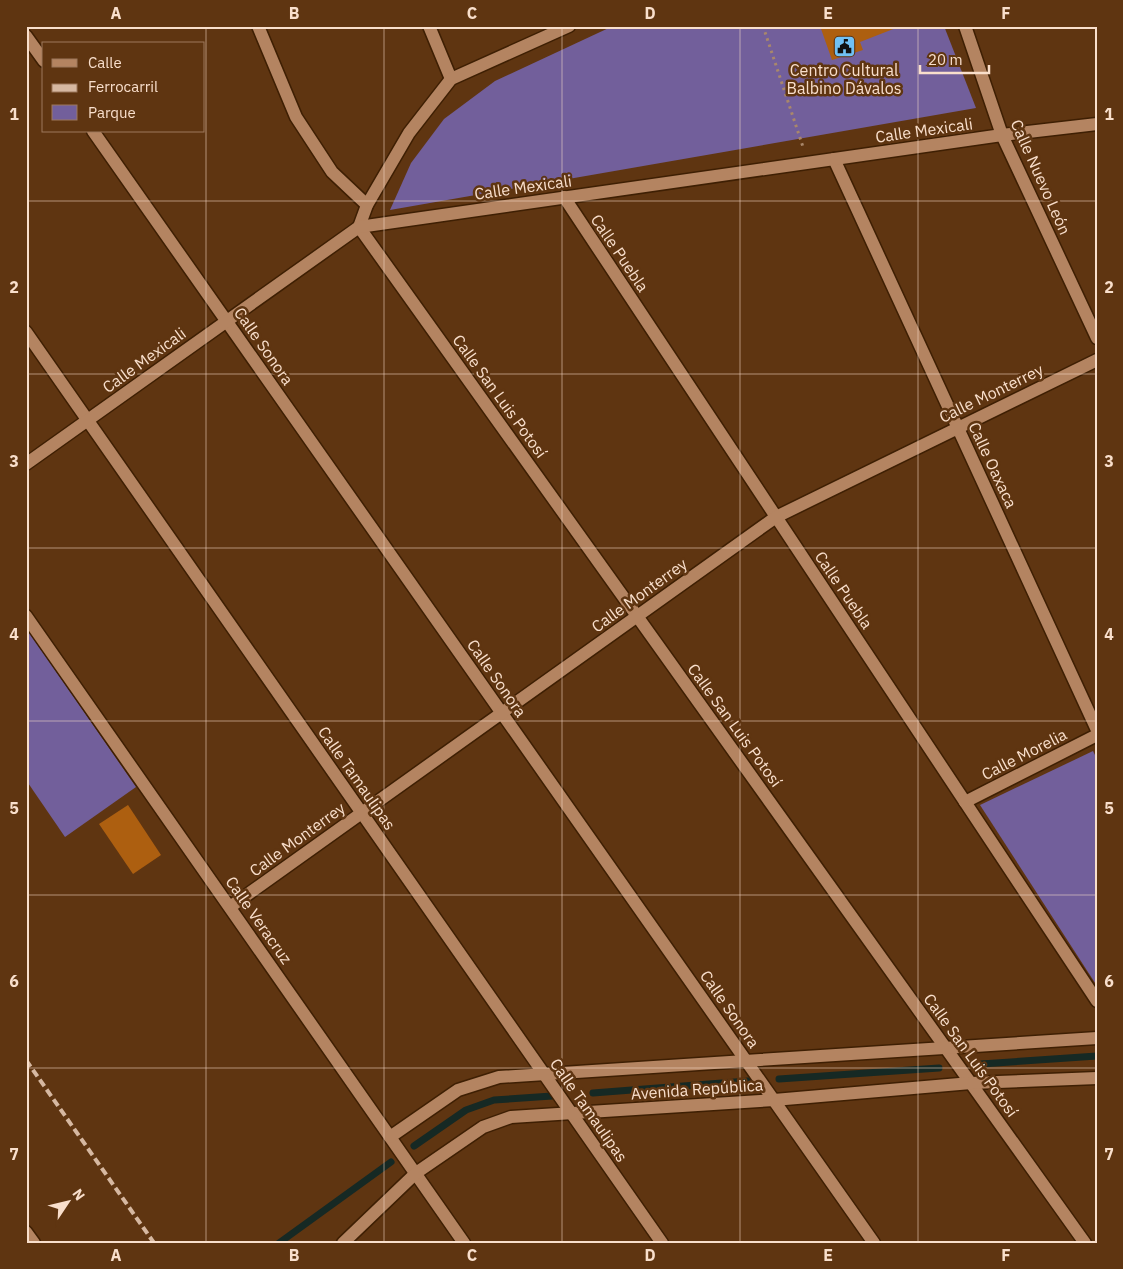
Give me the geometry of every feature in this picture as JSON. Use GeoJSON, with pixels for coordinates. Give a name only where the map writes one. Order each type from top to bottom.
{"type":"FeatureCollection","features":[{"type":"Feature","properties":{"kind":"street"},"geometry":{"type":"LineString","coordinates":[[258,26],[296,117],[332,172],[366,205]]}},
{"type":"Feature","properties":{"kind":"street"},"geometry":{"type":"LineString","coordinates":[[429,26],[450,78]]}},
{"type":"Feature","properties":{"kind":"street"},"geometry":{"type":"LineString","coordinates":[[358,227],[366,205],[409,133],[450,78],[569,26]]}},
{"type":"Feature","properties":{"kind":"street","name":"Calle Nuevo León"},"geometry":{"type":"LineString","coordinates":[[965,26],[1002,135],[1097,338]]}},
{"type":"Feature","properties":{"kind":"street"},"geometry":{"type":"LineString","coordinates":[[26,36],[42,58]]}},
{"type":"Feature","properties":{"kind":"street","name":"Calle Mexicali"},"geometry":{"type":"LineString","coordinates":[[26,464],[358,227],[808,162],[1097,124]]}},
{"type":"Feature","properties":{"kind":"street","name":"Calle Sonora"},"geometry":{"type":"LineString","coordinates":[[94,132],[874,1243]]}},
{"type":"Feature","properties":{"kind":"street","name":"Calle Oaxaca"},"geometry":{"type":"LineString","coordinates":[[834,159],[1097,730]]}},
{"type":"Feature","properties":{"kind":"street","name":"Calle Puebla"},"geometry":{"type":"LineString","coordinates":[[564,197],[1097,1001]]}},
{"type":"Feature","properties":{"kind":"street","name":"Calle San Luis Potosí"},"geometry":{"type":"LineString","coordinates":[[358,227],[1086,1243]]}},
{"type":"Feature","properties":{"kind":"street","name":"Calle Tamaulipas"},"geometry":{"type":"LineString","coordinates":[[26,332],[662,1243]]}},
{"type":"Feature","properties":{"kind":"street","name":"Calle Monterrey"},"geometry":{"type":"LineString","coordinates":[[230,907],[776,517],[1097,360]]}},
{"type":"Feature","properties":{"kind":"street","name":"Calle Veracruz"},"geometry":{"type":"LineString","coordinates":[[26,616],[464,1243]]}},
{"type":"Feature","properties":{"kind":"street","name":"Calle Morelia"},"geometry":{"type":"LineString","coordinates":[[965,802],[1097,735]]}},
{"type":"Feature","properties":{"kind":"street","name":"Avenida República"},"geometry":{"type":"LineString","coordinates":[[390,1137],[458,1090],[499,1077],[1097,1038]]}},
{"type":"Feature","properties":{"kind":"street","name":"Avenida República"},"geometry":{"type":"LineString","coordinates":[[343,1242],[416,1173],[483,1127],[511,1117],[774,1100],[971,1083],[1097,1078]]}},
{"type":"Feature","properties":{"kind":"path"},"geometry":{"type":"LineString","coordinates":[[763,26],[808,162]]}},
{"type":"Feature","properties":{"kind":"green space"},"geometry":{"type":"Polygon","coordinates":[[[613,26],[944,26],[976,108],[390,210],[411,163],[444,119],[495,81],[613,26]]]}},
{"type":"Feature","properties":{"kind":"green space"},"geometry":{"type":"Polygon","coordinates":[[[26,628],[136,787],[65,837],[26,780],[26,628]]]}},
{"type":"Feature","properties":{"kind":"green space"},"geometry":{"type":"Polygon","coordinates":[[[1093,751],[1097,759],[1097,986],[980,805],[1093,751]]]}},
{"type":"Feature","properties":{"kind":"building","name":"Centro Cultural Balbino Dávalos"},"geometry":{"type":"Polygon","coordinates":[[[820,26],[901,26],[860,42],[863,50],[832,60],[820,26]]]}},
{"type":"Feature","properties":{"kind":"building"},"geometry":{"type":"Polygon","coordinates":[[[128,805],[161,855],[133,874],[99,824],[128,805]]]}},
{"type":"Feature","properties":{"kind":"waterway"},"geometry":{"type":"LineString","coordinates":[[981,1064],[1097,1056]]}},
{"type":"Feature","properties":{"kind":"waterway"},"geometry":{"type":"LineString","coordinates":[[779,1079],[939,1068]]}},
{"type":"Feature","properties":{"kind":"waterway"},"geometry":{"type":"LineString","coordinates":[[593,1093],[748,1081]]}},
{"type":"Feature","properties":{"kind":"waterway"},"geometry":{"type":"LineString","coordinates":[[414,1146],[466,1110],[494,1100],[552,1096]]}},
{"type":"Feature","properties":{"kind":"waterway"},"geometry":{"type":"LineString","coordinates":[[279,1243],[391,1162]]}},
{"type":"Feature","properties":{"kind":"railway"},"geometry":{"type":"LineString","coordinates":[[26,1060],[154,1243]]}},
{"type":"Feature","properties":{"kind":"place","name":"Centro Cultural Balbino Dávalos"},"geometry":{"type":"Point","coordinates":[844,46]}}]}
